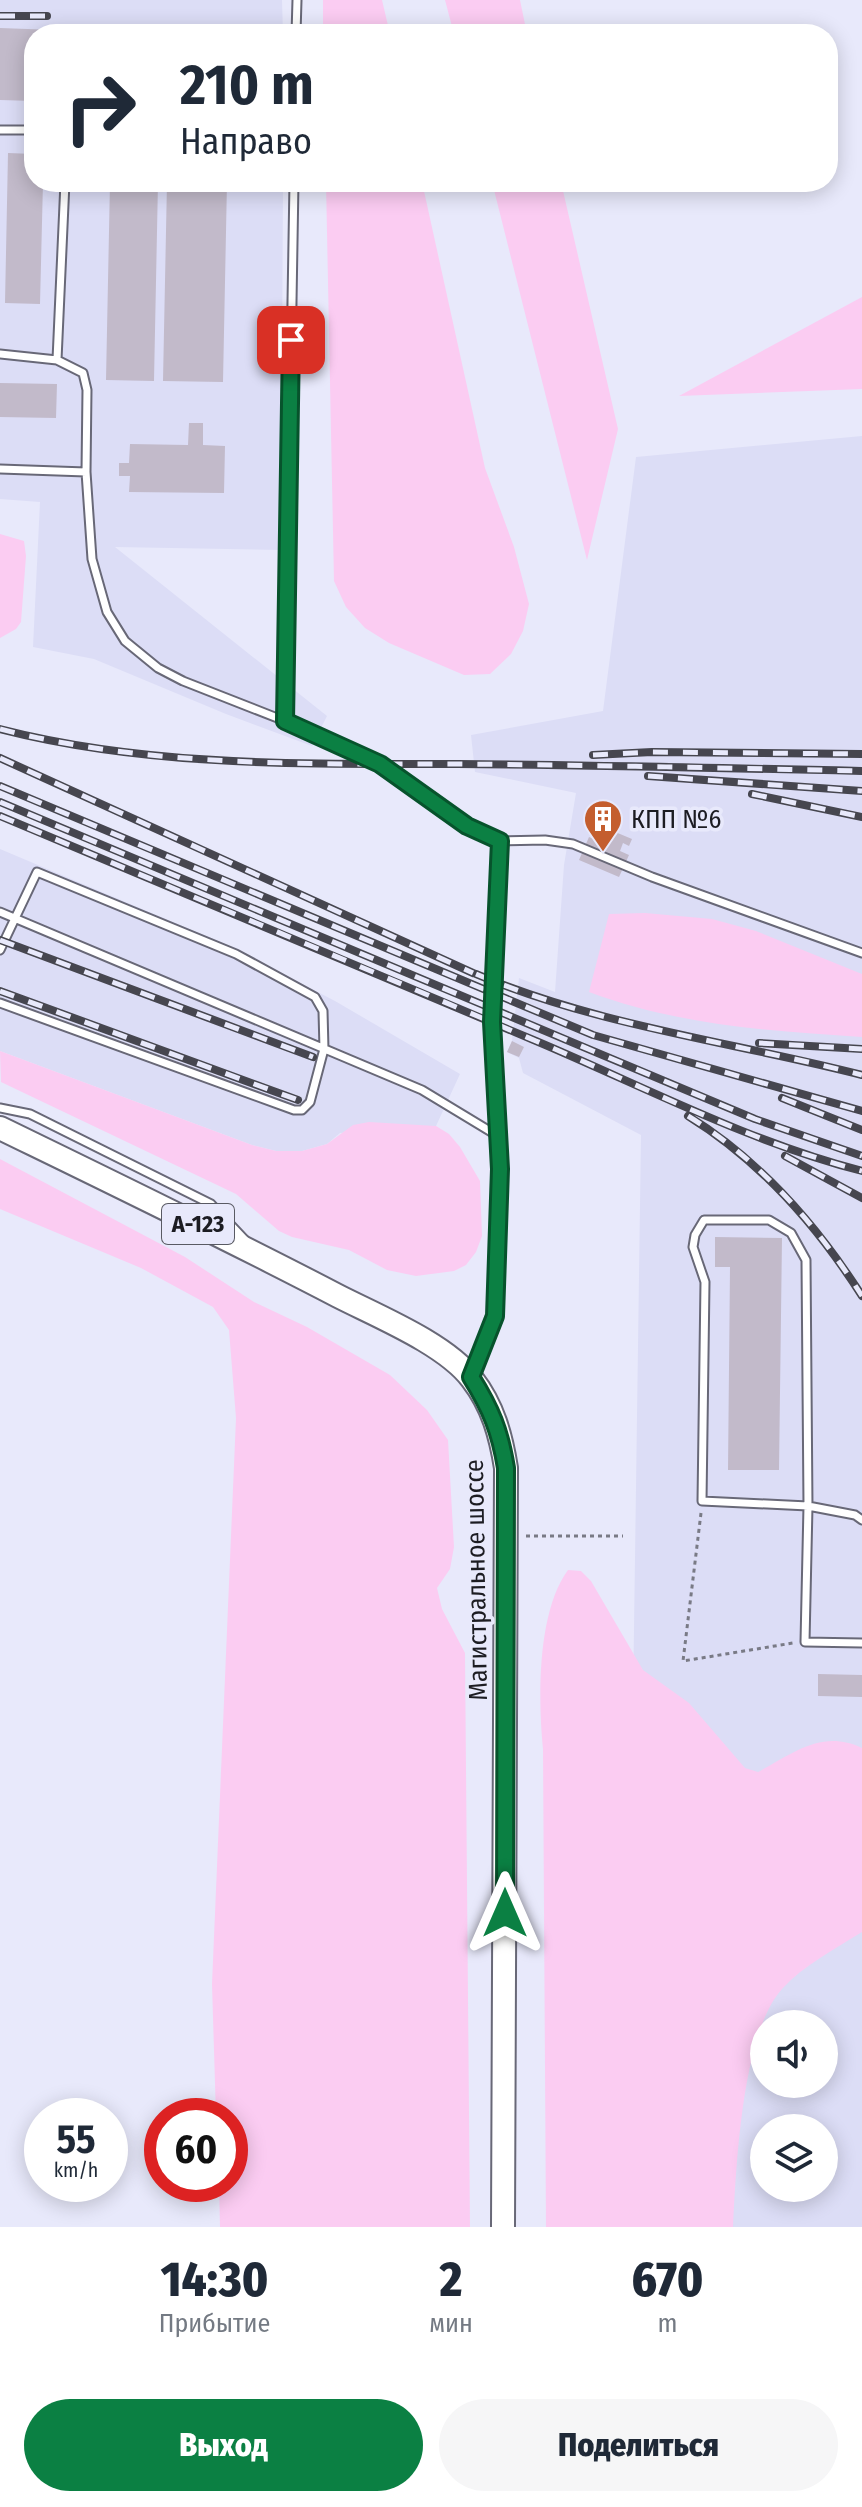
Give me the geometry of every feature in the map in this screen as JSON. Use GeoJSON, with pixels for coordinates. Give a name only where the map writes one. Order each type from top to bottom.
{"type":"FeatureCollection","features":[{"type":"Feature","properties":{"kind":"main road","name":"Магистральное шоссе"},"geometry":{"type":"LineString","coordinates":[[0,1128],[261,1256],[441,1351],[471,1377],[489,1406],[501,1434],[506,1468],[503,2227]]}},
{"type":"Feature","properties":{"kind":"lane"},"geometry":{"type":"LineString","coordinates":[[296,24],[297,0]]}},
{"type":"Feature","properties":{"kind":"lane"},"geometry":{"type":"LineString","coordinates":[[0,130],[24,130]]}},
{"type":"Feature","properties":{"kind":"lane"},"geometry":{"type":"LineString","coordinates":[[57,360],[65,192]]}},
{"type":"Feature","properties":{"kind":"lane"},"geometry":{"type":"LineString","coordinates":[[285,721],[294,192]]}},
{"type":"Feature","properties":{"kind":"lane"},"geometry":{"type":"LineString","coordinates":[[0,354],[57,360],[78,369],[86,381],[86,472],[94,568],[107,612],[125,641],[158,668],[380,764],[467,826],[500,841],[568,842],[663,881],[862,953]]}},
{"type":"Feature","properties":{"kind":"lane"},"geometry":{"type":"LineString","coordinates":[[0,469],[86,472]]}},
{"type":"Feature","properties":{"kind":"lane"},"geometry":{"type":"LineString","coordinates":[[471,1377],[495,1316],[500,1169],[492,1022],[500,841]]}},
{"type":"Feature","properties":{"kind":"lane"},"geometry":{"type":"LineString","coordinates":[[0,950],[37,872],[222,948],[315,997],[323,1011],[324,1049],[310,1102],[302,1110],[294,1110],[0,1003]]}},
{"type":"Feature","properties":{"kind":"lane"},"geometry":{"type":"LineString","coordinates":[[0,912],[422,1090],[498,1136]]}},
{"type":"Feature","properties":{"kind":"lane"},"geometry":{"type":"LineString","coordinates":[[0,1108],[30,1114],[211,1204],[261,1256]]}},
{"type":"Feature","properties":{"kind":"lane"},"geometry":{"type":"LineString","coordinates":[[862,1520],[855,1515],[808,1506],[702,1501],[705,1282],[693,1247],[695,1235],[704,1220],[769,1220],[791,1233],[806,1260],[808,1506],[805,1642],[862,1643]]}},
{"type":"Feature","properties":{"kind":"path"},"geometry":{"type":"LineString","coordinates":[[702,1501],[683,1661],[805,1642]]}},
{"type":"Feature","properties":{"kind":"path"},"geometry":{"type":"LineString","coordinates":[[506,1536],[623,1536]]}},
{"type":"Feature","properties":{"kind":"shaded area"},"geometry":{"type":"Polygon","coordinates":[[[0,0],[282,0],[283,24],[24,24],[24,192],[283,192],[281,550],[115,547],[327,716],[312,746],[94,659],[33,647],[40,502],[0,499],[0,0]]]}},
{"type":"Feature","properties":{"kind":"shaded area"},"geometry":{"type":"Polygon","coordinates":[[[323,0],[382,0],[388,24],[323,24],[323,0]]]}},
{"type":"Feature","properties":{"kind":"shaded area"},"geometry":{"type":"Polygon","coordinates":[[[445,0],[520,0],[525,24],[451,24],[445,0]]]}},
{"type":"Feature","properties":{"kind":"shaded area"},"geometry":{"type":"Polygon","coordinates":[[[326,192],[424,192],[485,468],[514,547],[529,604],[523,631],[511,654],[490,674],[464,675],[389,643],[365,628],[346,607],[334,581],[326,192]]]}},
{"type":"Feature","properties":{"kind":"shaded area"},"geometry":{"type":"Polygon","coordinates":[[[495,192],[563,192],[618,429],[587,560],[495,192]]]}},
{"type":"Feature","properties":{"kind":"shaded area"},"geometry":{"type":"Polygon","coordinates":[[[862,297],[862,389],[679,396],[862,297]]]}},
{"type":"Feature","properties":{"kind":"shaded area"},"geometry":{"type":"Polygon","coordinates":[[[862,436],[862,2227],[719,2227],[631,1840],[641,1135],[523,1073],[519,1058],[507,1052],[512,1041],[519,978],[555,992],[564,865],[576,793],[475,772],[471,735],[603,711],[636,457],[862,436]]]}},
{"type":"Feature","properties":{"kind":"shaded area"},"geometry":{"type":"Polygon","coordinates":[[[0,534],[24,541],[26,556],[21,622],[16,629],[0,638],[0,534]]]}},
{"type":"Feature","properties":{"kind":"shaded area"},"geometry":{"type":"Polygon","coordinates":[[[0,849],[225,944],[335,1001],[460,1074],[436,1126],[340,1133],[327,1144],[302,1151],[276,1151],[252,1145],[0,1051],[0,849]]]}},
{"type":"Feature","properties":{"kind":"shaded area"},"geometry":{"type":"Polygon","coordinates":[[[645,913],[712,919],[756,931],[862,974],[862,1037],[724,1025],[656,1012],[589,992],[609,914],[645,913]]]}},
{"type":"Feature","properties":{"kind":"shaded area"},"geometry":{"type":"Polygon","coordinates":[[[0,1051],[252,1145],[276,1151],[302,1151],[327,1144],[353,1125],[369,1122],[436,1126],[449,1134],[460,1147],[480,1181],[482,1236],[476,1252],[466,1265],[454,1271],[416,1276],[387,1270],[349,1250],[292,1237],[279,1231],[236,1194],[1,1082],[0,1051]]]}},
{"type":"Feature","properties":{"kind":"shaded area"},"geometry":{"type":"Polygon","coordinates":[[[0,1159],[185,1257],[254,1302],[307,1327],[390,1375],[427,1410],[448,1440],[454,1547],[450,1569],[437,1588],[442,1609],[465,1653],[470,2227],[220,2227],[219,2202],[248,2202],[248,2098],[215,2098],[212,1984],[236,1418],[229,1330],[213,1307],[141,1268],[0,1209],[0,1159]]]}},
{"type":"Feature","properties":{"kind":"shaded area"},"geometry":{"type":"Polygon","coordinates":[[[568,1570],[581,1571],[591,1581],[643,1670],[689,1703],[745,1768],[758,1772],[796,1751],[821,1742],[848,1743],[862,1748],[862,1932],[800,1972],[782,1989],[769,2010],[750,2010],[750,2068],[739,2137],[733,2227],[546,2227],[543,1749],[540,1706],[545,1632],[558,1588],[568,1570]]]}},
{"type":"Feature","properties":{"kind":"building"},"geometry":{"type":"Polygon","coordinates":[[[0,28],[24,29],[24,101],[0,100],[0,28]]]}},
{"type":"Feature","properties":{"kind":"building"},"geometry":{"type":"Polygon","coordinates":[[[8,153],[24,154],[24,192],[43,192],[40,304],[5,303],[8,153]]]}},
{"type":"Feature","properties":{"kind":"building"},"geometry":{"type":"Polygon","coordinates":[[[110,192],[158,192],[154,381],[106,380],[110,192]]]}},
{"type":"Feature","properties":{"kind":"building"},"geometry":{"type":"Polygon","coordinates":[[[167,192],[227,192],[223,382],[163,381],[167,192]]]}},
{"type":"Feature","properties":{"kind":"building"},"geometry":{"type":"Polygon","coordinates":[[[0,383],[57,384],[56,418],[0,417],[0,383]]]}},
{"type":"Feature","properties":{"kind":"building"},"geometry":{"type":"Polygon","coordinates":[[[189,423],[203,423],[203,445],[225,446],[224,493],[129,492],[130,476],[119,476],[119,463],[129,463],[130,444],[188,445],[189,423]]]}},
{"type":"Feature","properties":{"kind":"building","name":"КПП №6"},"geometry":{"type":"Polygon","coordinates":[[[608,829],[632,839],[629,846],[623,843],[620,851],[629,855],[619,877],[579,860],[589,837],[602,843],[608,829]]]}},
{"type":"Feature","properties":{"kind":"building"},"geometry":{"type":"Polygon","coordinates":[[[512,1041],[524,1047],[519,1057],[507,1052],[512,1041]]]}},
{"type":"Feature","properties":{"kind":"building"},"geometry":{"type":"Polygon","coordinates":[[[715,1237],[782,1238],[779,1470],[728,1470],[730,1267],[715,1267],[715,1237]]]}},
{"type":"Feature","properties":{"kind":"building"},"geometry":{"type":"Polygon","coordinates":[[[818,1674],[862,1675],[862,1697],[818,1696],[818,1674]]]}},
{"type":"Feature","properties":{"kind":"railway"},"geometry":{"type":"LineString","coordinates":[[0,16],[47,16]]}},
{"type":"Feature","properties":{"kind":"railway"},"geometry":{"type":"LineString","coordinates":[[0,729],[112,750],[227,761],[862,771]]}},
{"type":"Feature","properties":{"kind":"railway"},"geometry":{"type":"LineString","coordinates":[[593,755],[652,752],[862,754]]}},
{"type":"Feature","properties":{"kind":"railway"},"geometry":{"type":"LineString","coordinates":[[0,758],[473,973]]}},
{"type":"Feature","properties":{"kind":"railway"},"geometry":{"type":"LineString","coordinates":[[648,776],[862,791]]}},
{"type":"Feature","properties":{"kind":"railway"},"geometry":{"type":"LineString","coordinates":[[0,786],[593,1035],[862,1111]]}},
{"type":"Feature","properties":{"kind":"railway"},"geometry":{"type":"LineString","coordinates":[[752,794],[862,817]]}},
{"type":"Feature","properties":{"kind":"railway"},"geometry":{"type":"LineString","coordinates":[[0,802],[755,1119],[862,1156]]}},
{"type":"Feature","properties":{"kind":"railway"},"geometry":{"type":"LineString","coordinates":[[0,816],[576,1058],[737,1129],[862,1171]]}},
{"type":"Feature","properties":{"kind":"railway"},"geometry":{"type":"LineString","coordinates":[[0,940],[313,1057]]}},
{"type":"Feature","properties":{"kind":"railway"},"geometry":{"type":"LineString","coordinates":[[476,974],[523,992],[618,1020],[862,1075]]}},
{"type":"Feature","properties":{"kind":"railway"},"geometry":{"type":"LineString","coordinates":[[0,991],[298,1100]]}},
{"type":"Feature","properties":{"kind":"railway"},"geometry":{"type":"LineString","coordinates":[[759,1043],[862,1049]]}},
{"type":"Feature","properties":{"kind":"railway"},"geometry":{"type":"LineString","coordinates":[[782,1098],[862,1130]]}},
{"type":"Feature","properties":{"kind":"railway"},"geometry":{"type":"LineString","coordinates":[[688,1116],[740,1153],[785,1196],[826,1244],[862,1296]]}},
{"type":"Feature","properties":{"kind":"railway"},"geometry":{"type":"LineString","coordinates":[[785,1156],[862,1198]]}},
{"type":"Feature","properties":{"kind":"place","name":"КПП №6"},"geometry":{"type":"Point","coordinates":[603,853]}},
{"type":"Feature","properties":{"kind":"route"},"geometry":{"type":"LineString","coordinates":[[291,340],[285,721],[380,764],[467,826],[500,841],[492,1022],[500,1169],[495,1316],[471,1377],[489,1406],[501,1434],[506,1468],[505,1913]]}}]}
